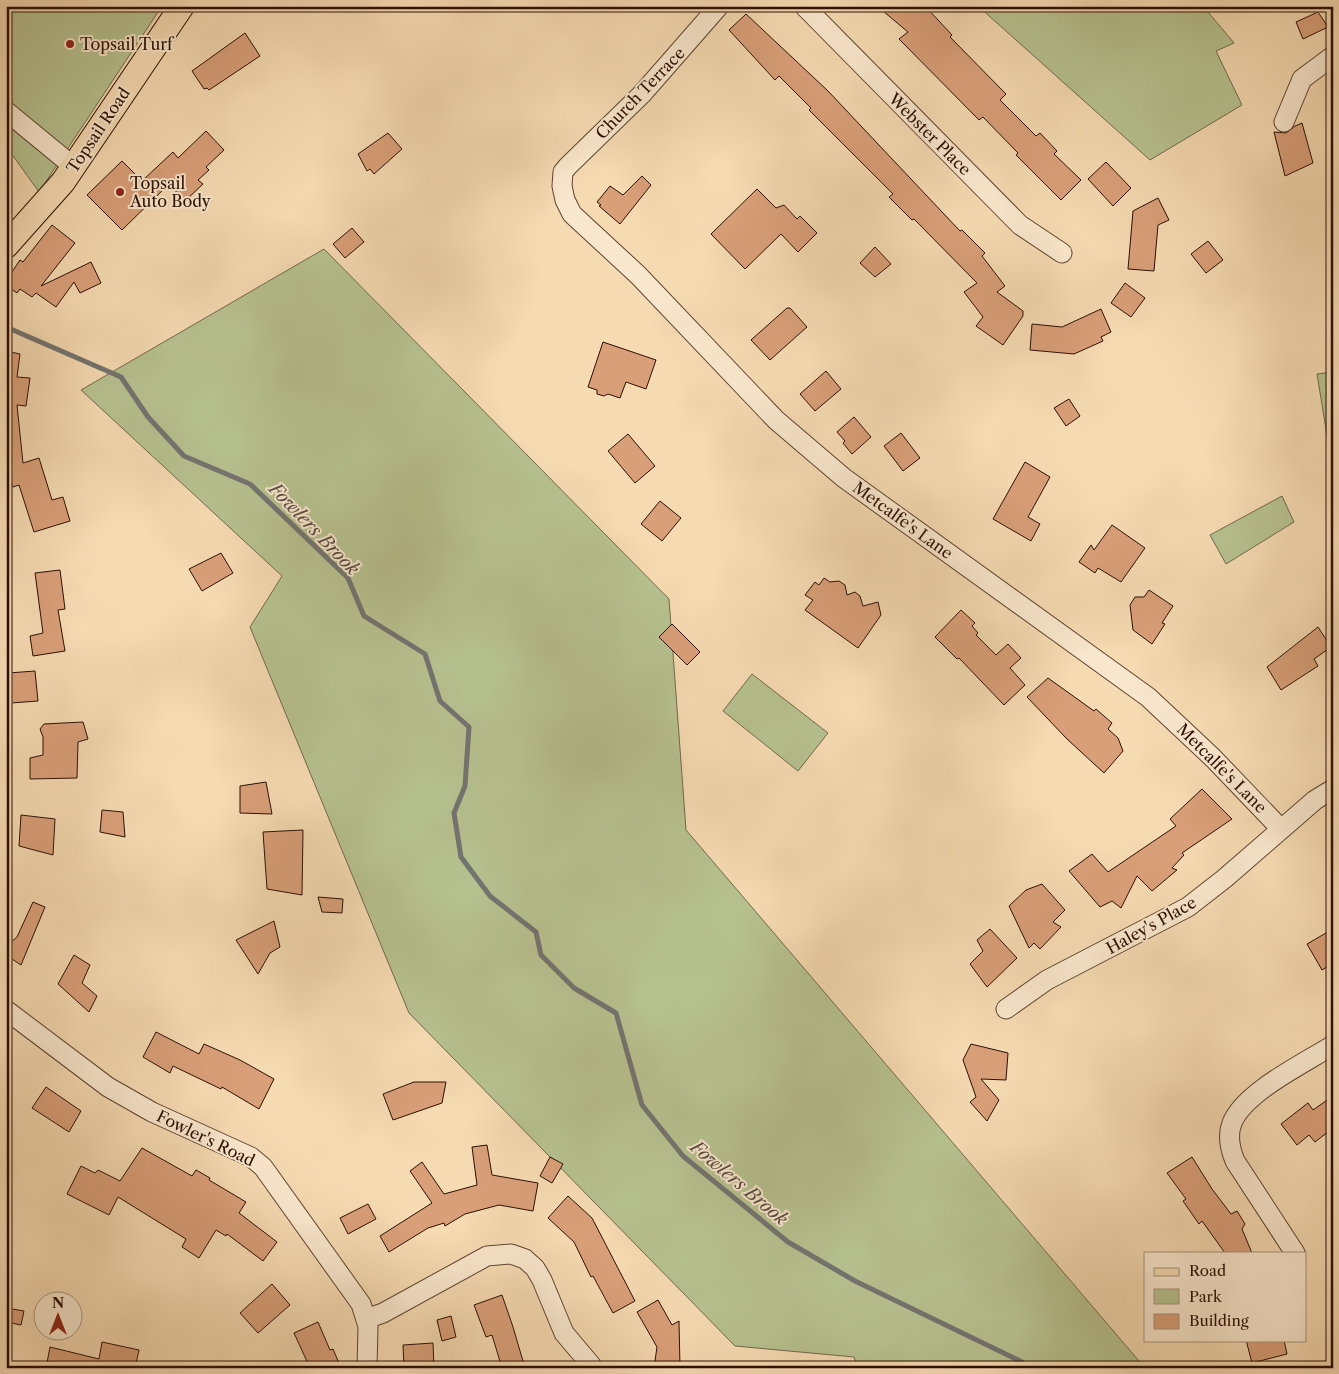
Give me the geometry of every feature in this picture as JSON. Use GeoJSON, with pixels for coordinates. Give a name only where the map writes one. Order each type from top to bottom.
{"type":"FeatureCollection","features":[{"type":"Feature","properties":{"kind":"main road","name":"Topsail Road"},"geometry":{"type":"LineString","coordinates":[[6,246],[74,167],[182,6]]}},
{"type":"Feature","properties":{"kind":"street","name":"Church Terrace"},"geometry":{"type":"LineString","coordinates":[[562,179],[564,172],[574,159],[642,94],[719,6]]}},
{"type":"Feature","properties":{"kind":"street","name":"Webster Place"},"geometry":{"type":"LineString","coordinates":[[804,6],[1020,225],[1062,253]]}},
{"type":"Feature","properties":{"kind":"street"},"geometry":{"type":"LineString","coordinates":[[1284,122],[1302,79],[1333,56]]}},
{"type":"Feature","properties":{"kind":"street"},"geometry":{"type":"LineString","coordinates":[[6,111],[74,167]]}},
{"type":"Feature","properties":{"kind":"street","name":"Metcalfe's Lane"},"geometry":{"type":"LineString","coordinates":[[562,179],[565,200],[572,214],[638,275],[761,405],[796,438],[851,482],[1148,697],[1213,758],[1281,829]]}},
{"type":"Feature","properties":{"kind":"street","name":"Haley's Place"},"geometry":{"type":"LineString","coordinates":[[1006,1009],[1047,980],[1188,907],[1224,879],[1315,800],[1333,789]]}},
{"type":"Feature","properties":{"kind":"street","name":"Fowler's Road"},"geometry":{"type":"LineString","coordinates":[[6,1010],[108,1087],[152,1112],[259,1163],[362,1304],[366,1319],[367,1368]]}},
{"type":"Feature","properties":{"kind":"street"},"geometry":{"type":"LineString","coordinates":[[1295,1252],[1235,1161],[1231,1152],[1230,1132],[1237,1114],[1254,1097],[1333,1045]]}},
{"type":"Feature","properties":{"kind":"street"},"geometry":{"type":"LineString","coordinates":[[366,1319],[383,1313],[487,1256],[511,1254],[524,1259],[538,1273],[564,1333],[591,1365]]}},
{"type":"Feature","properties":{"kind":"green space"},"geometry":{"type":"Polygon","coordinates":[[[6,6],[162,6],[39,192],[6,146],[6,6]]]}},
{"type":"Feature","properties":{"kind":"green space"},"geometry":{"type":"Polygon","coordinates":[[[978,6],[1203,6],[1234,43],[1216,51],[1242,105],[1150,160],[978,6]]]}},
{"type":"Feature","properties":{"kind":"green space"},"geometry":{"type":"Polygon","coordinates":[[[324,249],[669,599],[686,830],[1145,1368],[858,1368],[854,1357],[735,1346],[409,1013],[250,627],[282,576],[81,390],[324,249]]]}},
{"type":"Feature","properties":{"kind":"green space"},"geometry":{"type":"Polygon","coordinates":[[[1333,372],[1333,460],[1331,460],[1317,374],[1333,372]]]}},
{"type":"Feature","properties":{"kind":"green space"},"geometry":{"type":"Polygon","coordinates":[[[1282,496],[1294,522],[1226,564],[1210,535],[1282,496]]]}},
{"type":"Feature","properties":{"kind":"green space"},"geometry":{"type":"Polygon","coordinates":[[[752,674],[828,733],[798,771],[723,711],[752,674]]]}},
{"type":"Feature","properties":{"kind":"building"},"geometry":{"type":"Polygon","coordinates":[[[877,6],[925,6],[952,35],[950,37],[1006,94],[1000,100],[1036,136],[1040,133],[1057,151],[1054,154],[1081,180],[1061,200],[1016,155],[1018,153],[983,117],[979,120],[899,39],[908,32],[877,6]]]}},
{"type":"Feature","properties":{"kind":"building"},"geometry":{"type":"Polygon","coordinates":[[[1318,12],[1328,27],[1303,39],[1296,22],[1318,12]]]}},
{"type":"Feature","properties":{"kind":"building"},"geometry":{"type":"Polygon","coordinates":[[[746,14],[828,91],[960,231],[962,230],[985,253],[982,256],[1005,286],[997,292],[1023,311],[1023,316],[1003,345],[976,326],[983,317],[964,292],[977,283],[914,219],[912,220],[889,197],[893,194],[809,110],[811,108],[779,76],[775,80],[729,30],[746,14]]]}},
{"type":"Feature","properties":{"kind":"building"},"geometry":{"type":"Polygon","coordinates":[[[245,33],[260,56],[209,90],[207,88],[204,89],[192,71],[245,33]]]}},
{"type":"Feature","properties":{"kind":"building"},"geometry":{"type":"Polygon","coordinates":[[[1302,123],[1313,163],[1285,176],[1274,132],[1286,133],[1302,123]]]}},
{"type":"Feature","properties":{"kind":"building"},"geometry":{"type":"Polygon","coordinates":[[[206,131],[224,150],[206,167],[209,170],[198,180],[203,184],[185,201],[169,184],[122,230],[87,195],[122,161],[142,181],[173,152],[178,158],[206,131]]]}},
{"type":"Feature","properties":{"kind":"building"},"geometry":{"type":"Polygon","coordinates":[[[388,133],[402,149],[374,174],[370,169],[367,171],[358,154],[388,133]]]}},
{"type":"Feature","properties":{"kind":"building"},"geometry":{"type":"Polygon","coordinates":[[[1106,162],[1131,188],[1113,206],[1088,179],[1106,162]]]}},
{"type":"Feature","properties":{"kind":"building"},"geometry":{"type":"Polygon","coordinates":[[[642,176],[651,185],[620,224],[599,206],[601,205],[597,202],[610,186],[623,195],[642,176]]]}},
{"type":"Feature","properties":{"kind":"building"},"geometry":{"type":"Polygon","coordinates":[[[757,189],[776,208],[784,205],[797,219],[800,216],[817,233],[798,252],[781,234],[745,269],[711,234],[757,189]]]}},
{"type":"Feature","properties":{"kind":"building"},"geometry":{"type":"Polygon","coordinates":[[[1158,198],[1169,220],[1158,225],[1154,271],[1128,269],[1133,211],[1158,198]]]}},
{"type":"Feature","properties":{"kind":"building"},"geometry":{"type":"Polygon","coordinates":[[[52,225],[75,243],[41,286],[91,262],[101,283],[80,293],[74,282],[56,307],[36,293],[32,297],[20,289],[17,293],[6,285],[6,281],[20,260],[23,262],[52,225]]]}},
{"type":"Feature","properties":{"kind":"building"},"geometry":{"type":"Polygon","coordinates":[[[352,228],[364,242],[345,258],[333,244],[352,228]]]}},
{"type":"Feature","properties":{"kind":"building"},"geometry":{"type":"Polygon","coordinates":[[[1208,241],[1223,260],[1206,273],[1191,254],[1208,241]]]}},
{"type":"Feature","properties":{"kind":"building"},"geometry":{"type":"Polygon","coordinates":[[[875,247],[891,264],[875,277],[860,263],[875,247]]]}},
{"type":"Feature","properties":{"kind":"building"},"geometry":{"type":"Polygon","coordinates":[[[1125,283],[1145,298],[1131,317],[1111,303],[1125,283]]]}},
{"type":"Feature","properties":{"kind":"building"},"geometry":{"type":"Polygon","coordinates":[[[787,308],[790,308],[807,327],[770,360],[751,340],[787,308]]]}},
{"type":"Feature","properties":{"kind":"building"},"geometry":{"type":"Polygon","coordinates":[[[1101,309],[1111,332],[1101,337],[1103,341],[1074,354],[1030,350],[1032,324],[1062,327],[1101,309]]]}},
{"type":"Feature","properties":{"kind":"building"},"geometry":{"type":"Polygon","coordinates":[[[603,342],[656,360],[646,389],[626,382],[620,398],[608,394],[604,396],[597,394],[597,390],[588,387],[603,342]]]}},
{"type":"Feature","properties":{"kind":"building"},"geometry":{"type":"Polygon","coordinates":[[[6,351],[20,354],[17,377],[30,378],[26,406],[17,405],[23,463],[39,458],[52,500],[63,497],[70,521],[34,532],[19,485],[13,487],[6,466],[6,351]]]}},
{"type":"Feature","properties":{"kind":"building"},"geometry":{"type":"Polygon","coordinates":[[[826,371],[841,389],[815,411],[800,394],[826,371]]]}},
{"type":"Feature","properties":{"kind":"building"},"geometry":{"type":"Polygon","coordinates":[[[1069,399],[1080,416],[1066,426],[1054,408],[1069,399]]]}},
{"type":"Feature","properties":{"kind":"building"},"geometry":{"type":"Polygon","coordinates":[[[854,417],[871,437],[852,454],[843,443],[845,441],[837,432],[854,417]]]}},
{"type":"Feature","properties":{"kind":"building"},"geometry":{"type":"Polygon","coordinates":[[[901,433],[920,458],[903,471],[884,446],[901,433]]]}},
{"type":"Feature","properties":{"kind":"building"},"geometry":{"type":"Polygon","coordinates":[[[628,434],[655,466],[635,483],[608,451],[628,434]]]}},
{"type":"Feature","properties":{"kind":"building"},"geometry":{"type":"Polygon","coordinates":[[[1025,462],[1050,477],[1028,517],[1040,524],[1031,541],[993,519],[1025,462]]]}},
{"type":"Feature","properties":{"kind":"building"},"geometry":{"type":"Polygon","coordinates":[[[660,501],[681,518],[662,541],[641,524],[660,501]]]}},
{"type":"Feature","properties":{"kind":"building"},"geometry":{"type":"Polygon","coordinates":[[[1112,525],[1145,548],[1121,582],[1098,568],[1095,573],[1079,562],[1091,545],[1094,550],[1112,525]]]}},
{"type":"Feature","properties":{"kind":"building"},"geometry":{"type":"Polygon","coordinates":[[[221,553],[233,573],[202,591],[189,569],[221,553]]]}},
{"type":"Feature","properties":{"kind":"building"},"geometry":{"type":"Polygon","coordinates":[[[60,570],[65,609],[58,610],[65,651],[33,656],[30,636],[43,633],[35,573],[60,570]]]}},
{"type":"Feature","properties":{"kind":"building"},"geometry":{"type":"Polygon","coordinates":[[[824,578],[830,582],[839,581],[845,585],[847,595],[855,592],[860,596],[863,606],[878,602],[881,615],[858,648],[805,610],[813,600],[805,595],[815,582],[819,585],[824,578]]]}},
{"type":"Feature","properties":{"kind":"building"},"geometry":{"type":"Polygon","coordinates":[[[1149,590],[1173,606],[1162,623],[1165,624],[1152,644],[1133,630],[1130,605],[1135,597],[1144,597],[1149,590]]]}},
{"type":"Feature","properties":{"kind":"building"},"geometry":{"type":"Polygon","coordinates":[[[961,610],[975,623],[972,626],[978,633],[976,635],[996,655],[1008,644],[1021,658],[1010,668],[1025,685],[1004,705],[959,658],[957,659],[935,637],[961,610]]]}},
{"type":"Feature","properties":{"kind":"building"},"geometry":{"type":"Polygon","coordinates":[[[672,624],[700,652],[687,665],[659,637],[672,624]]]}},
{"type":"Feature","properties":{"kind":"building"},"geometry":{"type":"Polygon","coordinates":[[[1318,627],[1331,647],[1314,659],[1318,666],[1281,690],[1267,667],[1318,627]]]}},
{"type":"Feature","properties":{"kind":"building"},"geometry":{"type":"Polygon","coordinates":[[[35,671],[38,701],[11,703],[8,673],[35,671]]]}},
{"type":"Feature","properties":{"kind":"building"},"geometry":{"type":"Polygon","coordinates":[[[1048,678],[1094,711],[1096,709],[1112,723],[1108,729],[1118,738],[1123,751],[1104,773],[1067,739],[1027,697],[1048,678]]]}},
{"type":"Feature","properties":{"kind":"building"},"geometry":{"type":"Polygon","coordinates":[[[83,722],[88,739],[78,742],[77,778],[30,779],[30,758],[43,755],[43,737],[40,729],[44,724],[83,722]]]}},
{"type":"Feature","properties":{"kind":"building"},"geometry":{"type":"Polygon","coordinates":[[[266,782],[272,814],[240,813],[240,786],[266,782]]]}},
{"type":"Feature","properties":{"kind":"building"},"geometry":{"type":"Polygon","coordinates":[[[1202,789],[1232,819],[1182,853],[1184,855],[1172,868],[1177,870],[1152,891],[1137,876],[1121,908],[1112,901],[1100,907],[1069,871],[1092,854],[1108,872],[1176,826],[1170,819],[1202,789]]]}},
{"type":"Feature","properties":{"kind":"building"},"geometry":{"type":"Polygon","coordinates":[[[102,810],[123,812],[125,837],[100,832],[102,810]]]}},
{"type":"Feature","properties":{"kind":"building"},"geometry":{"type":"Polygon","coordinates":[[[21,815],[55,819],[53,855],[19,846],[21,815]]]}},
{"type":"Feature","properties":{"kind":"building"},"geometry":{"type":"Polygon","coordinates":[[[303,830],[302,895],[267,889],[263,832],[303,830]]]}},
{"type":"Feature","properties":{"kind":"building"},"geometry":{"type":"Polygon","coordinates":[[[1042,884],[1065,910],[1053,922],[1061,927],[1040,949],[1034,943],[1029,948],[1009,906],[1026,890],[1042,884]]]}},
{"type":"Feature","properties":{"kind":"building"},"geometry":{"type":"Polygon","coordinates":[[[318,897],[343,899],[342,913],[322,912],[318,897]]]}},
{"type":"Feature","properties":{"kind":"building"},"geometry":{"type":"Polygon","coordinates":[[[33,902],[45,907],[21,965],[6,955],[6,946],[17,937],[33,902]]]}},
{"type":"Feature","properties":{"kind":"building"},"geometry":{"type":"Polygon","coordinates":[[[274,921],[280,947],[270,953],[258,974],[236,940],[274,921]]]}},
{"type":"Feature","properties":{"kind":"building"},"geometry":{"type":"Polygon","coordinates":[[[990,929],[1017,958],[987,987],[970,964],[983,951],[977,940],[990,929]]]}},
{"type":"Feature","properties":{"kind":"building"},"geometry":{"type":"Polygon","coordinates":[[[1333,929],[1333,963],[1322,970],[1307,944],[1333,929]]]}},
{"type":"Feature","properties":{"kind":"building"},"geometry":{"type":"Polygon","coordinates":[[[74,955],[90,965],[82,983],[97,996],[89,1012],[58,984],[74,955]]]}},
{"type":"Feature","properties":{"kind":"building"},"geometry":{"type":"Polygon","coordinates":[[[156,1032],[199,1054],[204,1044],[240,1060],[274,1079],[259,1109],[222,1087],[221,1089],[173,1066],[170,1073],[143,1057],[156,1032]]]}},
{"type":"Feature","properties":{"kind":"building"},"geometry":{"type":"Polygon","coordinates":[[[971,1044],[1008,1053],[1006,1080],[981,1079],[999,1100],[987,1121],[970,1102],[976,1097],[963,1060],[971,1044]]]}},
{"type":"Feature","properties":{"kind":"building"},"geometry":{"type":"Polygon","coordinates":[[[414,1082],[446,1082],[442,1103],[393,1120],[383,1094],[414,1082]]]}},
{"type":"Feature","properties":{"kind":"building"},"geometry":{"type":"Polygon","coordinates":[[[46,1087],[81,1111],[69,1132],[32,1108],[46,1087]]]}},
{"type":"Feature","properties":{"kind":"building"},"geometry":{"type":"Polygon","coordinates":[[[1333,1096],[1333,1128],[1315,1142],[1309,1135],[1297,1145],[1281,1124],[1308,1103],[1313,1110],[1333,1096]]]}},
{"type":"Feature","properties":{"kind":"building"},"geometry":{"type":"Polygon","coordinates":[[[487,1145],[492,1175],[538,1183],[533,1211],[499,1205],[465,1214],[445,1226],[444,1223],[428,1228],[389,1252],[380,1236],[432,1203],[410,1171],[422,1162],[444,1194],[477,1185],[472,1147],[487,1145]]]}},
{"type":"Feature","properties":{"kind":"building"},"geometry":{"type":"Polygon","coordinates":[[[142,1148],[192,1176],[196,1170],[246,1202],[239,1213],[277,1242],[263,1261],[227,1234],[226,1236],[216,1230],[199,1258],[182,1247],[186,1239],[118,1197],[109,1215],[67,1194],[81,1166],[95,1173],[98,1170],[120,1181],[142,1148]]]}},
{"type":"Feature","properties":{"kind":"building"},"geometry":{"type":"Polygon","coordinates":[[[550,1157],[563,1164],[552,1183],[540,1176],[550,1157]]]}},
{"type":"Feature","properties":{"kind":"building"},"geometry":{"type":"Polygon","coordinates":[[[1192,1157],[1212,1189],[1231,1214],[1237,1211],[1245,1224],[1242,1229],[1252,1252],[1224,1252],[1202,1221],[1199,1224],[1183,1201],[1186,1199],[1167,1173],[1192,1157]]]}},
{"type":"Feature","properties":{"kind":"building"},"geometry":{"type":"Polygon","coordinates":[[[568,1196],[592,1218],[635,1301],[613,1313],[593,1276],[591,1277],[574,1242],[548,1218],[568,1196]]]}},
{"type":"Feature","properties":{"kind":"building"},"geometry":{"type":"Polygon","coordinates":[[[368,1204],[376,1219],[348,1234],[340,1218],[368,1204]]]}},
{"type":"Feature","properties":{"kind":"building"},"geometry":{"type":"Polygon","coordinates":[[[272,1284],[290,1305],[258,1333],[240,1313],[272,1284]]]}},
{"type":"Feature","properties":{"kind":"building"},"geometry":{"type":"Polygon","coordinates":[[[502,1295],[525,1368],[502,1368],[492,1335],[486,1337],[474,1305],[502,1295]]]}},
{"type":"Feature","properties":{"kind":"building"},"geometry":{"type":"Polygon","coordinates":[[[658,1300],[672,1325],[679,1321],[680,1368],[654,1368],[657,1347],[637,1312],[658,1300]]]}},
{"type":"Feature","properties":{"kind":"building"},"geometry":{"type":"Polygon","coordinates":[[[6,1308],[24,1311],[21,1325],[6,1322],[6,1308]]]}},
{"type":"Feature","properties":{"kind":"building"},"geometry":{"type":"Polygon","coordinates":[[[451,1316],[456,1337],[442,1341],[437,1320],[451,1316]]]}},
{"type":"Feature","properties":{"kind":"building"},"geometry":{"type":"Polygon","coordinates":[[[318,1322],[330,1350],[333,1349],[341,1368],[310,1368],[294,1333],[318,1322]]]}},
{"type":"Feature","properties":{"kind":"building"},"geometry":{"type":"Polygon","coordinates":[[[102,1342],[139,1350],[135,1368],[46,1368],[50,1347],[99,1359],[102,1342]]]}},
{"type":"Feature","properties":{"kind":"building"},"geometry":{"type":"Polygon","coordinates":[[[1247,1342],[1284,1342],[1287,1354],[1252,1363],[1247,1342]]]}},
{"type":"Feature","properties":{"kind":"building"},"geometry":{"type":"Polygon","coordinates":[[[433,1343],[434,1368],[404,1368],[403,1345],[433,1343]]]}},
{"type":"Feature","properties":{"kind":"waterway","name":"Fowlers Brook"},"geometry":{"type":"LineString","coordinates":[[6,327],[121,377],[148,417],[184,456],[250,484],[348,578],[364,616],[425,654],[440,701],[469,727],[465,786],[454,813],[461,857],[490,896],[536,932],[541,955],[574,988],[616,1013],[642,1105],[683,1156],[788,1242],[855,1281],[1022,1362],[1026,1368]]}},
{"type":"Feature","properties":{"kind":"place","name":"Topsail Turf"},"geometry":{"type":"Point","coordinates":[70,44]}},
{"type":"Feature","properties":{"kind":"place","name":"Topsail Auto Body"},"geometry":{"type":"Point","coordinates":[120,192]}}]}
